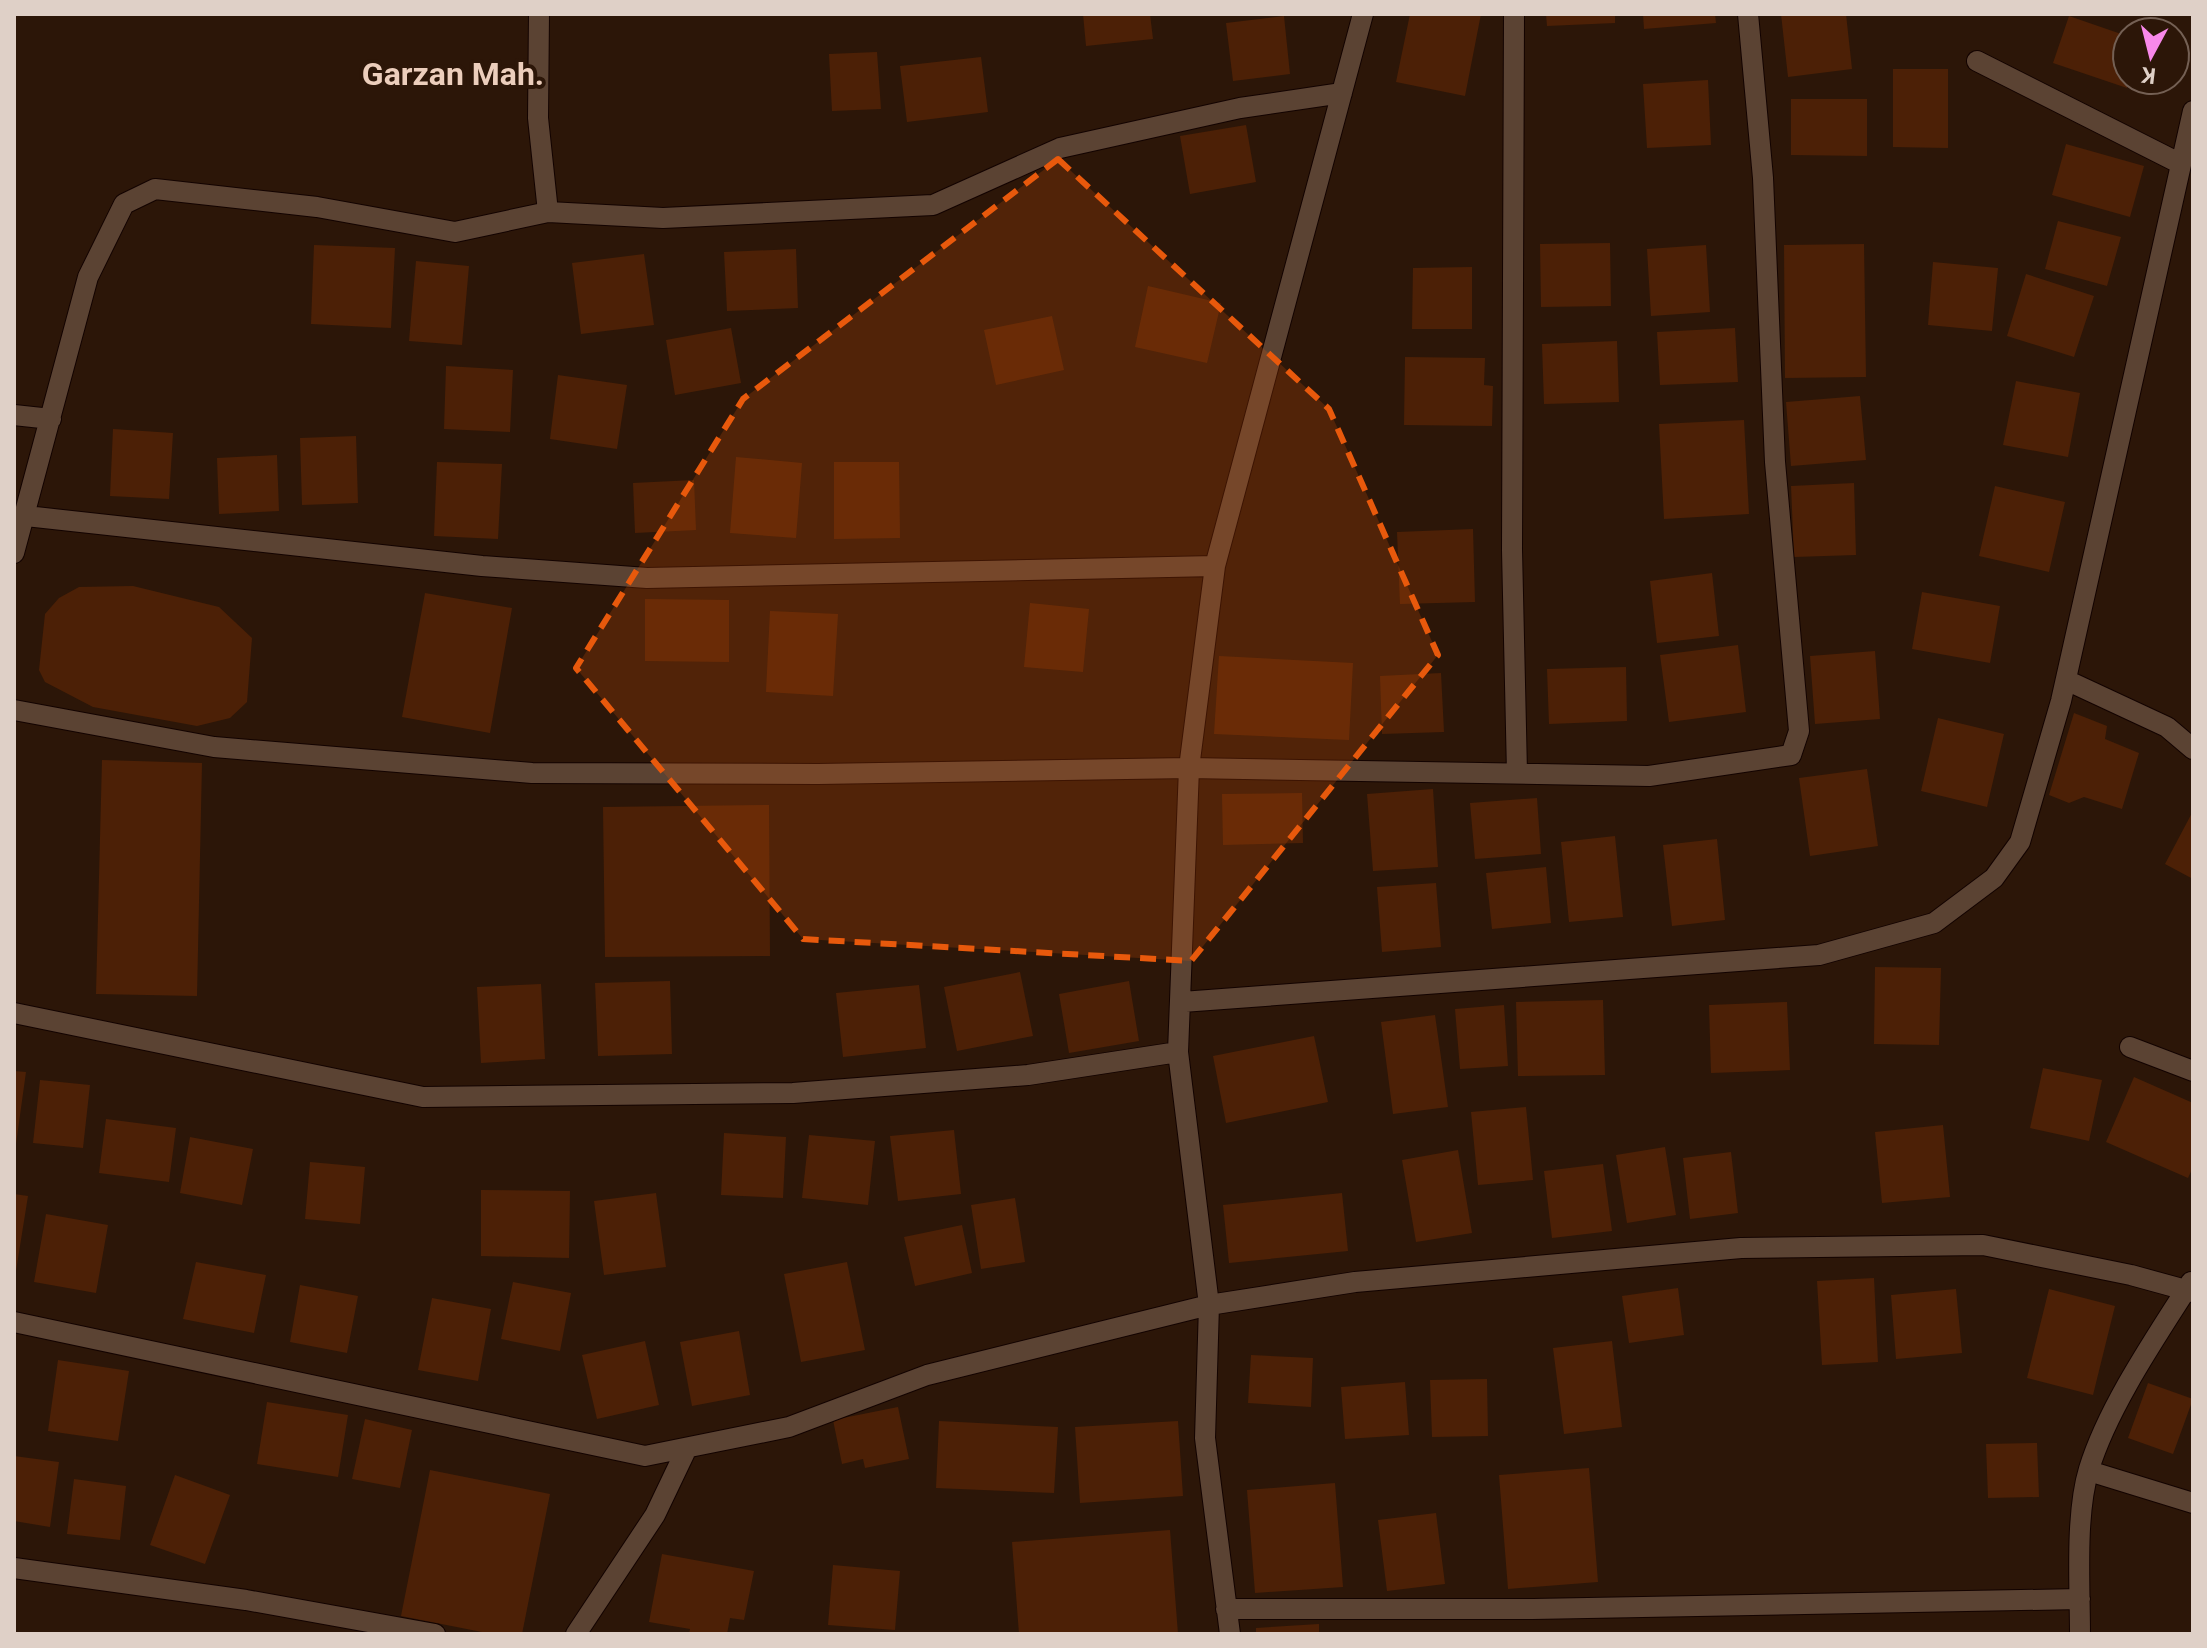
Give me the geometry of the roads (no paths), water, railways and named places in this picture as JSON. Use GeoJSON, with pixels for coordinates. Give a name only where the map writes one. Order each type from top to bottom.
{"type":"FeatureCollection","features":[{"type":"Feature","properties":{"kind":"street"},"geometry":{"type":"LineString","coordinates":[[539,14],[538,118],[548,212]]}},
{"type":"Feature","properties":{"kind":"street"},"geometry":{"type":"LineString","coordinates":[[1230,1634],[1205,1438],[1209,1305],[1178,1052],[1189,768],[1215,566],[1363,14]]}},
{"type":"Feature","properties":{"kind":"street"},"geometry":{"type":"LineString","coordinates":[[1514,14],[1512,550],[1517,773]]}},
{"type":"Feature","properties":{"kind":"street"},"geometry":{"type":"LineString","coordinates":[[14,710],[214,747],[532,773],[818,774],[1189,768],[1649,776],[1791,755],[1799,731],[1775,462],[1763,178],[1748,14]]}},
{"type":"Feature","properties":{"kind":"street"},"geometry":{"type":"LineString","coordinates":[[1977,61],[2181,164]]}},
{"type":"Feature","properties":{"kind":"street"},"geometry":{"type":"LineString","coordinates":[[14,553],[88,277],[124,204],[155,189],[317,207],[455,232],[548,212],[663,218],[933,205],[1060,148],[1240,108],[1342,93]]}},
{"type":"Feature","properties":{"kind":"street"},"geometry":{"type":"LineString","coordinates":[[1182,1002],[1819,955],[1934,923],[1994,878],[2020,842],[2066,680],[2193,111]]}},
{"type":"Feature","properties":{"kind":"street"},"geometry":{"type":"LineString","coordinates":[[14,415],[51,419]]}},
{"type":"Feature","properties":{"kind":"street"},"geometry":{"type":"LineString","coordinates":[[26,516],[482,566],[647,578],[1215,566]]}},
{"type":"Feature","properties":{"kind":"street"},"geometry":{"type":"LineString","coordinates":[[2066,680],[2167,727],[2193,749]]}},
{"type":"Feature","properties":{"kind":"street"},"geometry":{"type":"LineString","coordinates":[[14,1013],[423,1097],[793,1093],[1028,1075],[1178,1052]]}},
{"type":"Feature","properties":{"kind":"street"},"geometry":{"type":"LineString","coordinates":[[2130,1047],[2193,1071]]}},
{"type":"Feature","properties":{"kind":"street"},"geometry":{"type":"LineString","coordinates":[[14,1322],[645,1456],[789,1427],[927,1375],[1209,1305],[1355,1282],[1741,1248],[1983,1245],[2190,1287],[2113,1414],[2089,1471],[2081,1544],[2080,1634]]}},
{"type":"Feature","properties":{"kind":"street"},"geometry":{"type":"LineString","coordinates":[[576,1634],[655,1515],[687,1448]]}},
{"type":"Feature","properties":{"kind":"street"},"geometry":{"type":"LineString","coordinates":[[2089,1471],[2193,1503]]}},
{"type":"Feature","properties":{"kind":"street"},"geometry":{"type":"LineString","coordinates":[[14,1568],[246,1600],[435,1634]]}},
{"type":"Feature","properties":{"kind":"street"},"geometry":{"type":"LineString","coordinates":[[1226,1609],[1533,1609],[2080,1599]]}},
{"type":"Feature","properties":{"kind":"district","name":"Garzan Mah."},"geometry":{"type":"Point","coordinates":[453,74]}}]}
